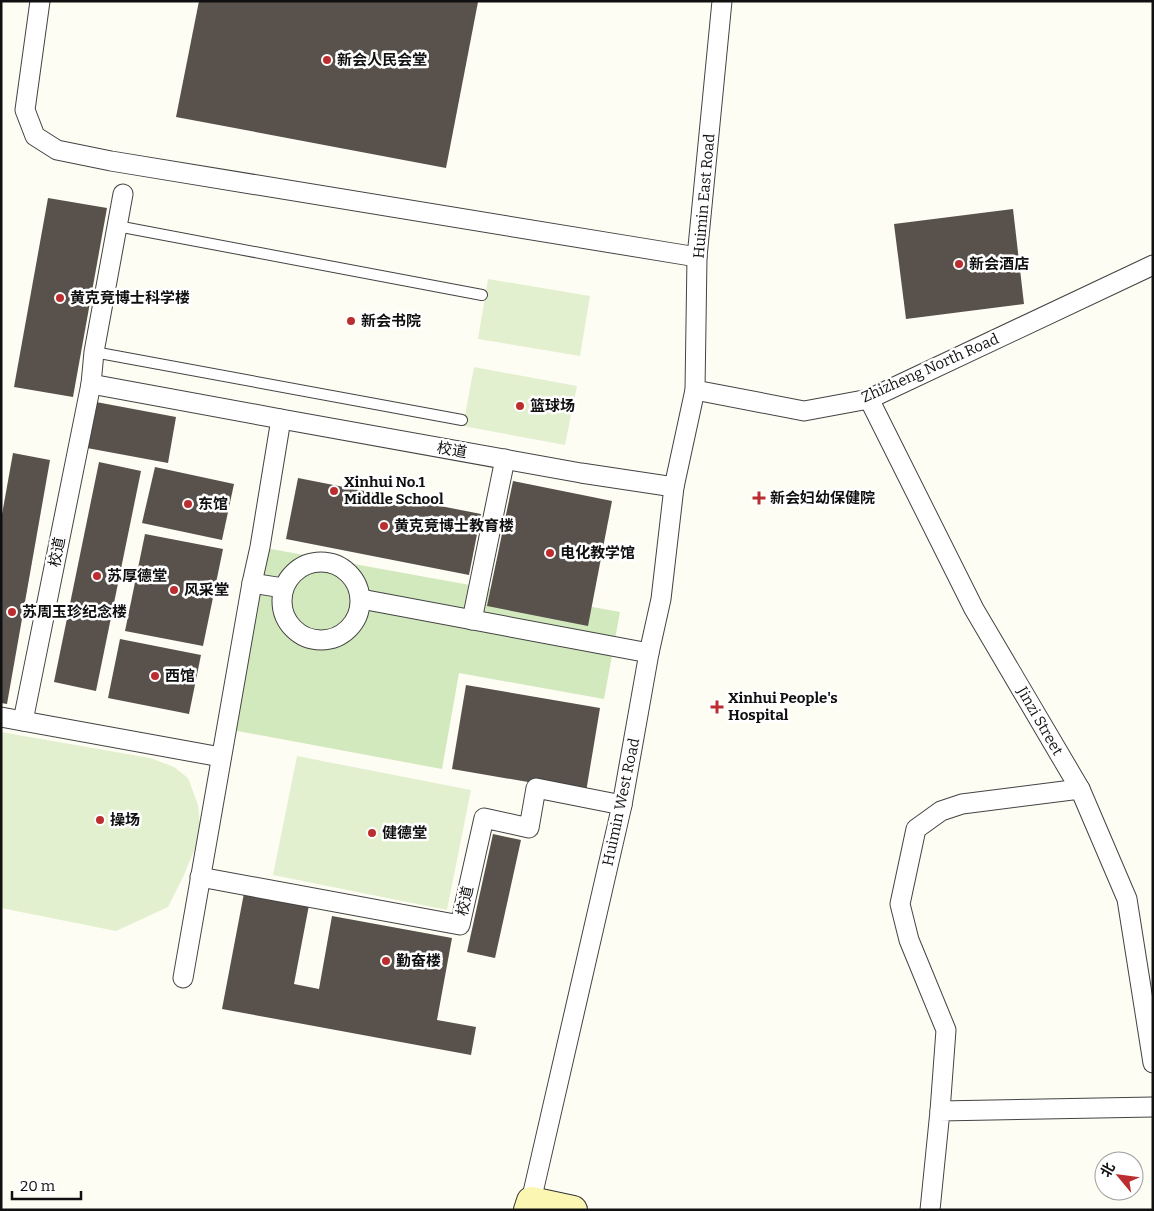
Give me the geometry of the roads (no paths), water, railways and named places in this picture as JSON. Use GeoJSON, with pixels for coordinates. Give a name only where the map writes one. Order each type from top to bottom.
{"type":"FeatureCollection","features":[{"type":"Feature","properties":{"kind":"street"},"geometry":{"type":"LineString","coordinates":[[40,1],[25,110],[35,136],[57,150],[111,161],[697,257]]}},
{"type":"Feature","properties":{"kind":"street","name":"Huimin East Road"},"geometry":{"type":"LineString","coordinates":[[695,390],[697,257],[722,1]]}},
{"type":"Feature","properties":{"kind":"street","name":"校道"},"geometry":{"type":"LineString","coordinates":[[23,721],[91,384],[94,352],[123,194]]}},
{"type":"Feature","properties":{"kind":"street","name":"Zhizheng North Road"},"geometry":{"type":"LineString","coordinates":[[695,390],[804,411],[869,399],[1153,265]]}},
{"type":"Feature","properties":{"kind":"street","name":"校道"},"geometry":{"type":"LineString","coordinates":[[91,384],[280,420],[581,473],[674,487]]}},
{"type":"Feature","properties":{"kind":"street","name":"Huimin West Road"},"geometry":{"type":"LineString","coordinates":[[530,1205],[622,805],[649,653],[661,599],[674,487],[695,390]]}},
{"type":"Feature","properties":{"kind":"street","name":"Jinzi Street"},"geometry":{"type":"LineString","coordinates":[[869,399],[974,609],[1080,789],[1127,899],[1153,1062]]}},
{"type":"Feature","properties":{"kind":"street"},"geometry":{"type":"LineString","coordinates":[[183,978],[252,582],[260,547],[280,420]]}},
{"type":"Feature","properties":{"kind":"street"},"geometry":{"type":"LineString","coordinates":[[472,620],[505,459]]}},
{"type":"Feature","properties":{"kind":"street"},"geometry":{"type":"LineString","coordinates":[[327,561],[340,566],[350,574],[358,586],[359,611],[354,622],[346,632],[335,638],[323,640],[310,639],[299,634],[290,626],[284,615],[281,601],[283,588],[290,576],[300,567],[313,562],[327,561]]}},
{"type":"Feature","properties":{"kind":"street"},"geometry":{"type":"LineString","coordinates":[[252,582],[283,588]]}},
{"type":"Feature","properties":{"kind":"street"},"geometry":{"type":"LineString","coordinates":[[360,599],[649,653]]}},
{"type":"Feature","properties":{"kind":"street"},"geometry":{"type":"LineString","coordinates":[[1,717],[221,757]]}},
{"type":"Feature","properties":{"kind":"street","name":"校道"},"geometry":{"type":"LineString","coordinates":[[200,877],[460,925],[484,818],[529,828],[536,788],[622,805]]}},
{"type":"Feature","properties":{"kind":"street"},"geometry":{"type":"LineString","coordinates":[[930,1210],[946,1030],[909,940],[900,904],[916,828],[941,811],[962,804],[1080,789]]}},
{"type":"Feature","properties":{"kind":"street"},"geometry":{"type":"LineString","coordinates":[[940,1112],[1153,1106]]}},
{"type":"Feature","properties":{"kind":"street"},"geometry":{"type":"LineString","coordinates":[[530,1205],[573,1210]]}},
{"type":"Feature","properties":{"kind":"lane"},"geometry":{"type":"LineString","coordinates":[[117,226],[482,295]]}},
{"type":"Feature","properties":{"kind":"lane"},"geometry":{"type":"LineString","coordinates":[[94,352],[462,420]]}},
{"type":"Feature","properties":{"kind":"place","name":"新会人民会堂"},"geometry":{"type":"Point","coordinates":[327,60]}},
{"type":"Feature","properties":{"kind":"place","name":"新会酒店"},"geometry":{"type":"Point","coordinates":[959,264]}},
{"type":"Feature","properties":{"kind":"place","name":"黄克竞博士科学楼"},"geometry":{"type":"Point","coordinates":[60,298]}},
{"type":"Feature","properties":{"kind":"place","name":"新会书院"},"geometry":{"type":"Point","coordinates":[351,321]}},
{"type":"Feature","properties":{"kind":"place","name":"篮球场"},"geometry":{"type":"Point","coordinates":[520,406]}},
{"type":"Feature","properties":{"kind":"place","name":"Xinhui No.1 Middle School"},"geometry":{"type":"Point","coordinates":[334,491]}},
{"type":"Feature","properties":{"kind":"place","name":"新会妇幼保健院"},"geometry":{"type":"Point","coordinates":[759,498]}},
{"type":"Feature","properties":{"kind":"place","name":"东馆"},"geometry":{"type":"Point","coordinates":[188,504]}},
{"type":"Feature","properties":{"kind":"place","name":"黄克竞博士教育楼"},"geometry":{"type":"Point","coordinates":[384,526]}},
{"type":"Feature","properties":{"kind":"place","name":"电化教学馆"},"geometry":{"type":"Point","coordinates":[550,553]}},
{"type":"Feature","properties":{"kind":"place","name":"苏厚德堂"},"geometry":{"type":"Point","coordinates":[97,576]}},
{"type":"Feature","properties":{"kind":"place","name":"风采堂"},"geometry":{"type":"Point","coordinates":[174,590]}},
{"type":"Feature","properties":{"kind":"place","name":"苏周玉珍纪念楼"},"geometry":{"type":"Point","coordinates":[12,612]}},
{"type":"Feature","properties":{"kind":"place","name":"西馆"},"geometry":{"type":"Point","coordinates":[155,676]}},
{"type":"Feature","properties":{"kind":"place","name":"Xinhui People's Hospital"},"geometry":{"type":"Point","coordinates":[717,707]}},
{"type":"Feature","properties":{"kind":"place","name":"操场"},"geometry":{"type":"Point","coordinates":[100,820]}},
{"type":"Feature","properties":{"kind":"place","name":"健德堂"},"geometry":{"type":"Point","coordinates":[372,833]}},
{"type":"Feature","properties":{"kind":"place","name":"勤奋楼"},"geometry":{"type":"Point","coordinates":[386,961]}}]}
